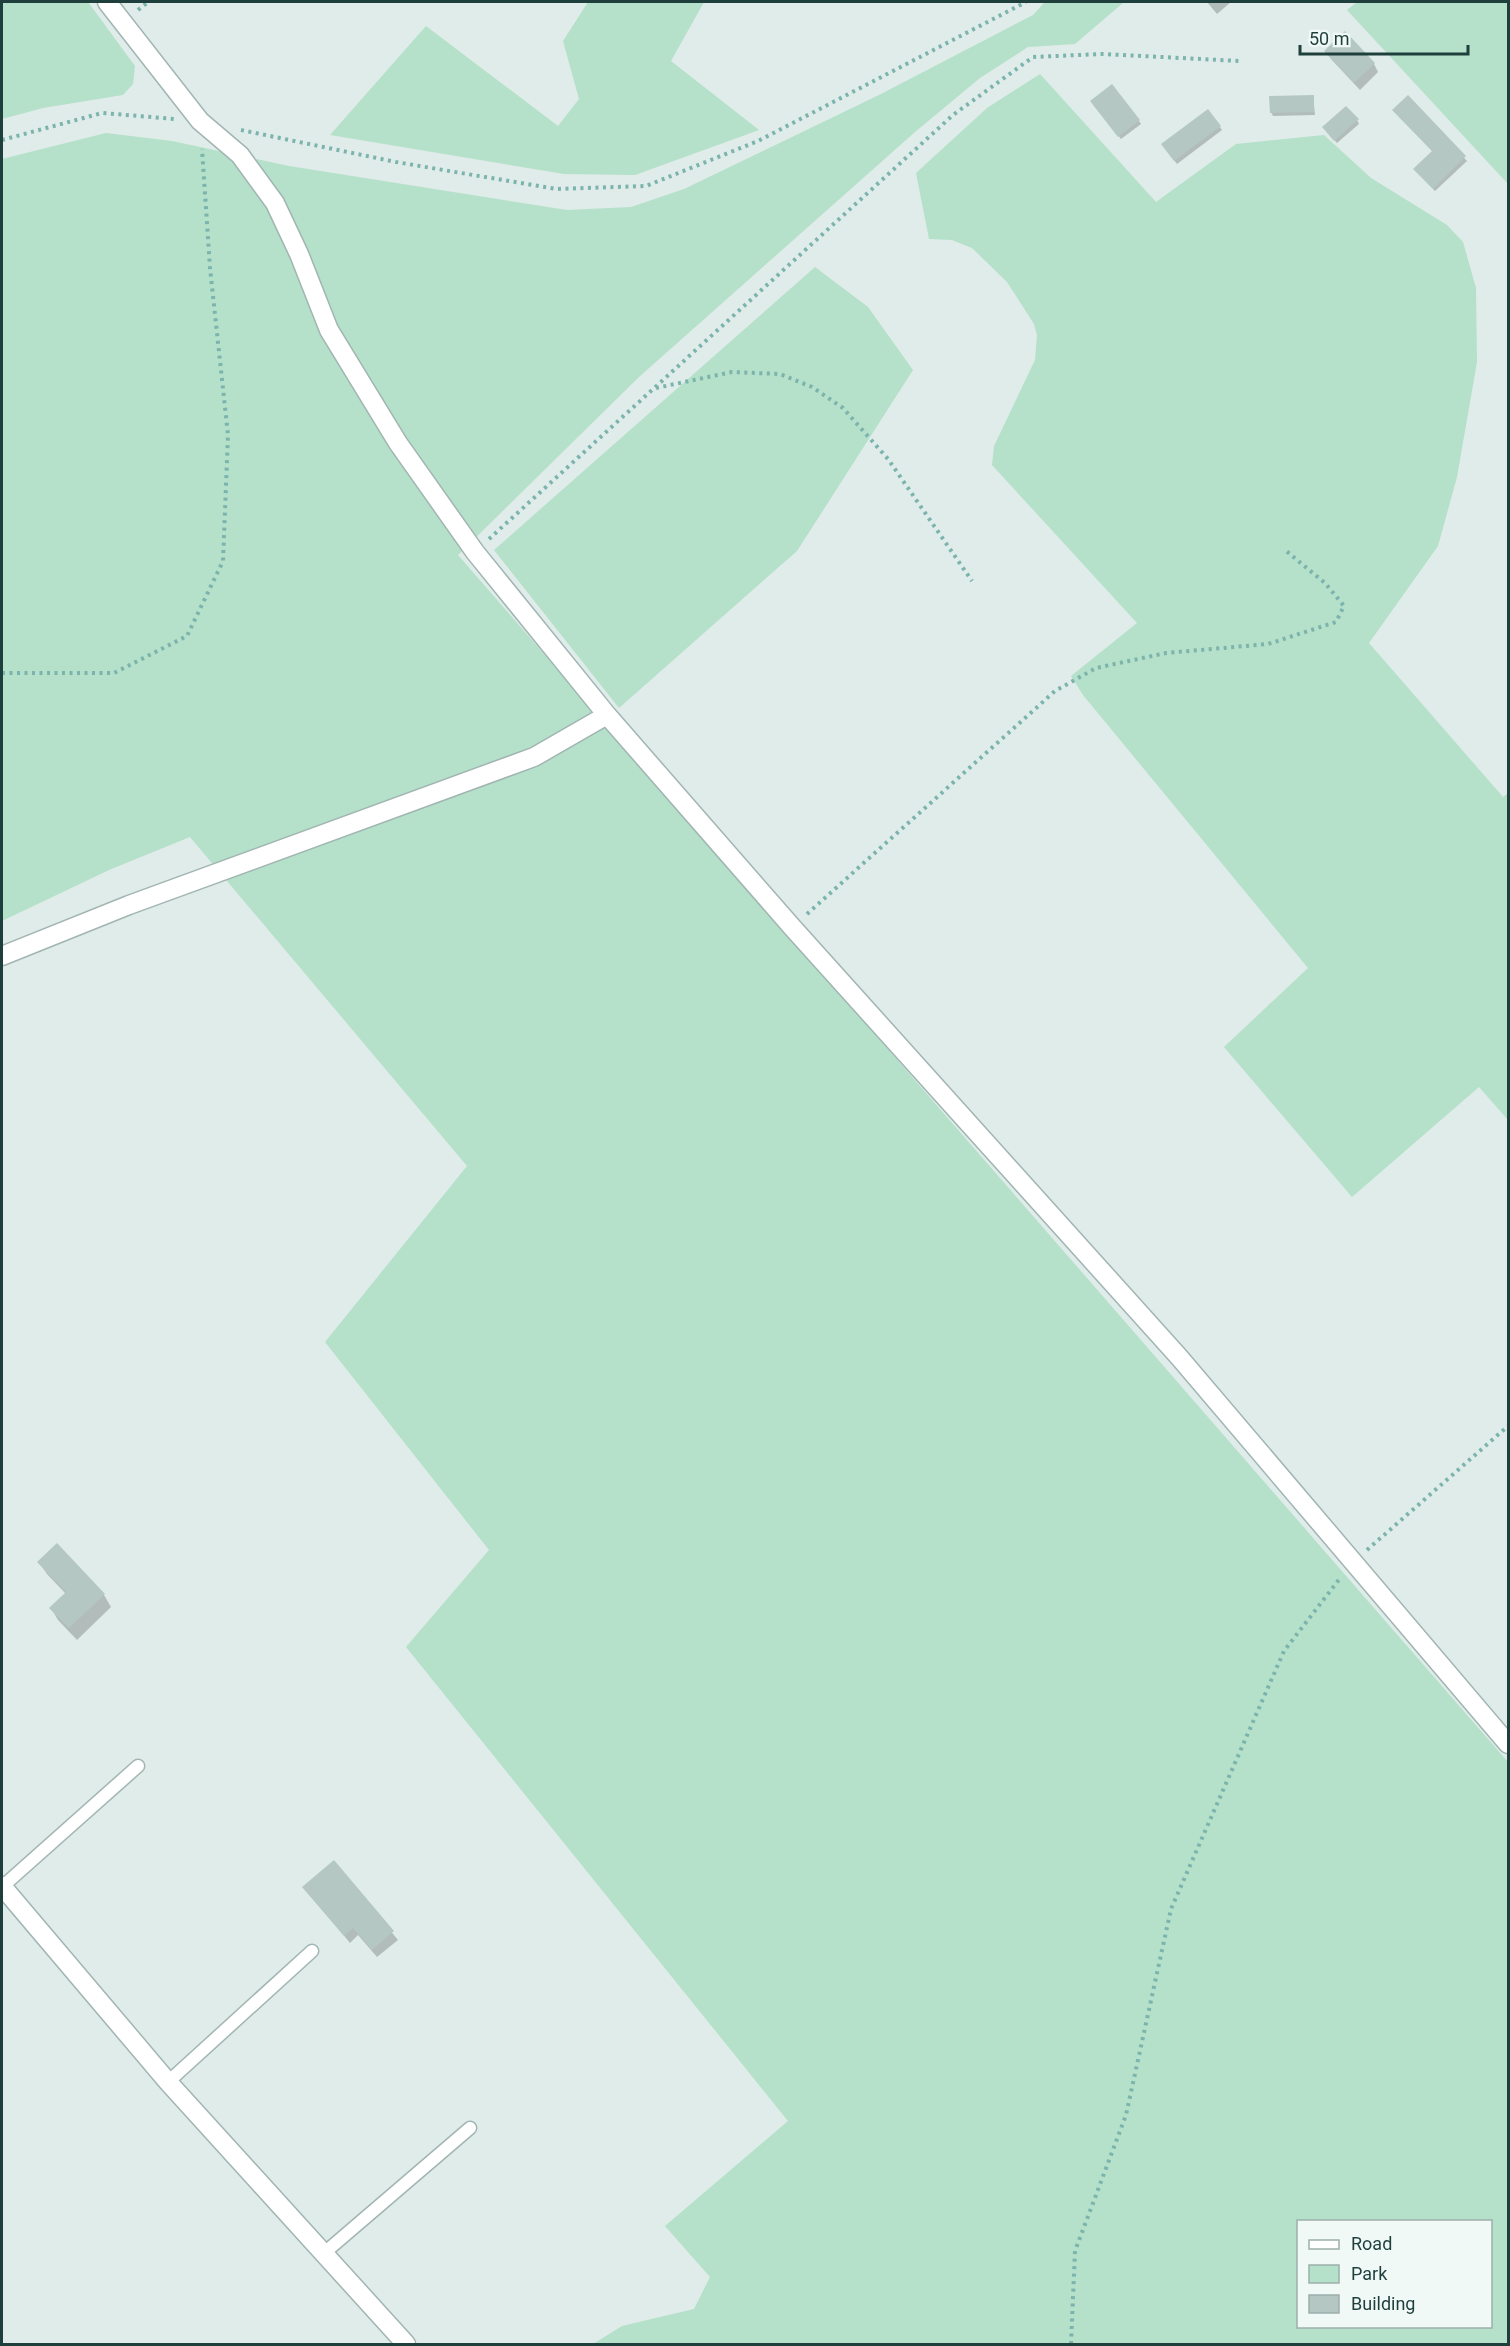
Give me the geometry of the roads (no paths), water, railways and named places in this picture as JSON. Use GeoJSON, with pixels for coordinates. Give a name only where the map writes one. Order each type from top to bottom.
{"type":"FeatureCollection","features":[{"type":"Feature","properties":{"kind":"street"},"geometry":{"type":"LineString","coordinates":[[107,2],[200,121],[240,155],[275,203],[299,254],[329,330],[398,443],[475,552],[607,715],[792,927],[1179,1357],[1509,1744]]}},
{"type":"Feature","properties":{"kind":"street"},"geometry":{"type":"LineString","coordinates":[[2,956],[129,905],[534,757],[607,715]]}},
{"type":"Feature","properties":{"kind":"street"},"geometry":{"type":"LineString","coordinates":[[2,1886],[168,2082],[406,2344]]}},
{"type":"Feature","properties":{"kind":"lane"},"geometry":{"type":"LineString","coordinates":[[2,1886],[138,1766]]}},
{"type":"Feature","properties":{"kind":"lane"},"geometry":{"type":"LineString","coordinates":[[168,2082],[312,1951]]}},
{"type":"Feature","properties":{"kind":"lane"},"geometry":{"type":"LineString","coordinates":[[323,2254],[470,2128]]}}]}
